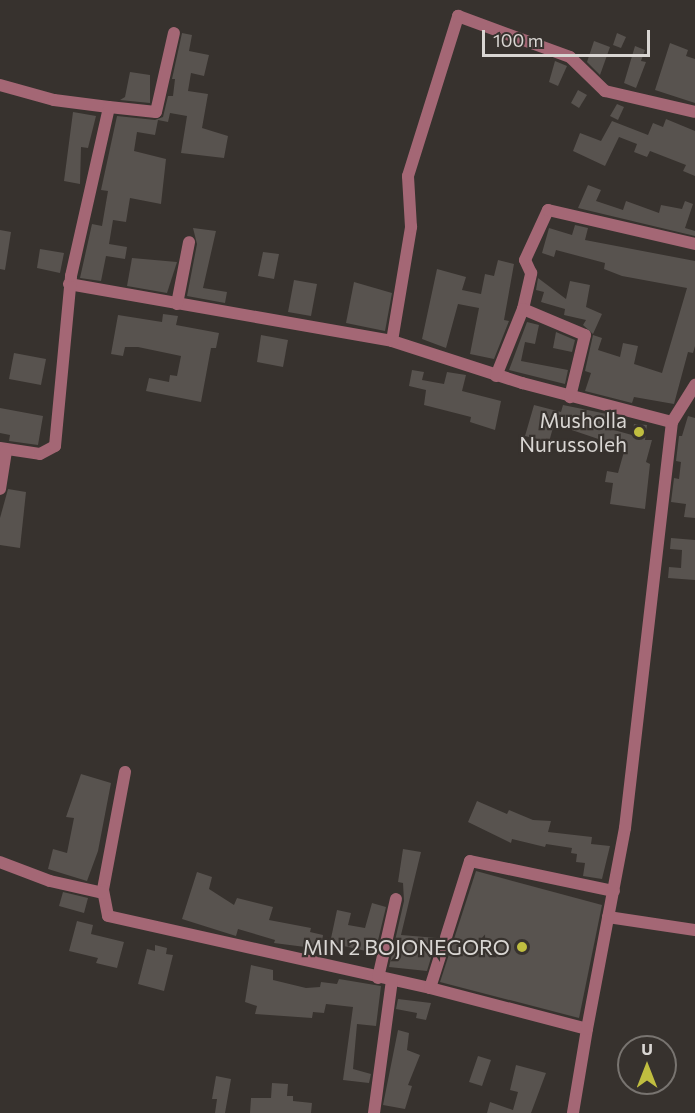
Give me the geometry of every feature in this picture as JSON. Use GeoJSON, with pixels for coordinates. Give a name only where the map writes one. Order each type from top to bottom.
{"type":"FeatureCollection","features":[{"type":"Feature","properties":{"kind":"street"},"geometry":{"type":"LineString","coordinates":[[392,341],[411,227],[408,176],[459,16],[570,57],[605,91],[695,112]]}},
{"type":"Feature","properties":{"kind":"street"},"geometry":{"type":"LineString","coordinates":[[0,85],[54,100],[156,112],[174,33]]}},
{"type":"Feature","properties":{"kind":"street"},"geometry":{"type":"LineString","coordinates":[[0,489],[3,449],[40,454],[55,446],[69,284],[109,107]]}},
{"type":"Feature","properties":{"kind":"street"},"geometry":{"type":"LineString","coordinates":[[496,376],[523,309],[531,273],[525,260],[548,210],[695,244]]}},
{"type":"Feature","properties":{"kind":"street"},"geometry":{"type":"LineString","coordinates":[[177,304],[189,242]]}},
{"type":"Feature","properties":{"kind":"street"},"geometry":{"type":"LineString","coordinates":[[69,284],[392,341],[496,376],[672,422]]}},
{"type":"Feature","properties":{"kind":"street"},"geometry":{"type":"LineString","coordinates":[[523,309],[585,335],[570,397]]}},
{"type":"Feature","properties":{"kind":"street"},"geometry":{"type":"LineString","coordinates":[[573,1113],[614,891],[633,762],[672,422],[695,385]]}},
{"type":"Feature","properties":{"kind":"street"},"geometry":{"type":"LineString","coordinates":[[125,772],[104,893],[108,916],[114,920],[430,988],[587,1029]]}},
{"type":"Feature","properties":{"kind":"street"},"geometry":{"type":"LineString","coordinates":[[430,988],[470,861],[614,891]]}},
{"type":"Feature","properties":{"kind":"street"},"geometry":{"type":"LineString","coordinates":[[0,862],[50,880],[104,893]]}},
{"type":"Feature","properties":{"kind":"street"},"geometry":{"type":"LineString","coordinates":[[378,978],[396,899]]}},
{"type":"Feature","properties":{"kind":"street"},"geometry":{"type":"LineString","coordinates":[[608,917],[695,930]]}},
{"type":"Feature","properties":{"kind":"street"},"geometry":{"type":"LineString","coordinates":[[374,1113],[392,981]]}},
{"type":"Feature","properties":{"kind":"building"},"geometry":{"type":"Polygon","coordinates":[[[182,33],[192,35],[189,51],[209,55],[204,76],[191,73],[188,91],[208,94],[202,128],[228,136],[224,158],[181,153],[187,116],[170,113],[168,122],[158,120],[155,135],[137,132],[134,151],[166,159],[161,204],[130,198],[126,222],[113,220],[109,244],[127,247],[125,259],[106,256],[101,281],[80,278],[92,224],[102,226],[108,191],[101,190],[117,116],[155,120],[163,117],[168,96],[173,96],[175,79],[172,79],[182,33]]]}},
{"type":"Feature","properties":{"kind":"building"},"geometry":{"type":"Polygon","coordinates":[[[617,33],[626,37],[621,48],[613,45],[617,33]]]}},
{"type":"Feature","properties":{"kind":"building"},"geometry":{"type":"Polygon","coordinates":[[[594,41],[610,47],[600,75],[587,62],[594,41]]]}},
{"type":"Feature","properties":{"kind":"building"},"geometry":{"type":"Polygon","coordinates":[[[670,43],[688,50],[686,56],[695,59],[695,103],[655,90],[670,43]]]}},
{"type":"Feature","properties":{"kind":"building"},"geometry":{"type":"Polygon","coordinates":[[[635,46],[645,50],[641,61],[646,62],[636,88],[624,83],[635,46]]]}},
{"type":"Feature","properties":{"kind":"building"},"geometry":{"type":"Polygon","coordinates":[[[555,61],[567,66],[558,86],[549,82],[555,61]]]}},
{"type":"Feature","properties":{"kind":"building"},"geometry":{"type":"Polygon","coordinates":[[[130,72],[150,75],[150,103],[120,100],[125,97],[130,72]]]}},
{"type":"Feature","properties":{"kind":"building"},"geometry":{"type":"Polygon","coordinates":[[[578,90],[587,95],[579,108],[571,103],[578,90]]]}},
{"type":"Feature","properties":{"kind":"building"},"geometry":{"type":"Polygon","coordinates":[[[617,104],[624,107],[618,120],[610,116],[617,104]]]}},
{"type":"Feature","properties":{"kind":"building"},"geometry":{"type":"Polygon","coordinates":[[[73,112],[96,116],[88,148],[81,147],[80,184],[64,181],[73,112]]]}},
{"type":"Feature","properties":{"kind":"building"},"geometry":{"type":"Polygon","coordinates":[[[666,119],[695,131],[695,176],[683,171],[686,165],[650,151],[647,157],[634,152],[637,144],[619,137],[605,166],[573,151],[580,133],[601,141],[612,121],[648,135],[653,123],[663,127],[666,119]]]}},
{"type":"Feature","properties":{"kind":"building"},"geometry":{"type":"Polygon","coordinates":[[[588,185],[601,190],[596,201],[623,210],[626,201],[659,213],[661,205],[682,209],[685,201],[693,204],[685,228],[695,231],[695,236],[578,208],[588,185]]]}},
{"type":"Feature","properties":{"kind":"building"},"geometry":{"type":"Polygon","coordinates":[[[575,225],[588,228],[585,240],[695,261],[695,346],[693,353],[688,352],[674,404],[634,397],[632,403],[585,391],[591,373],[585,371],[593,335],[602,338],[598,350],[620,357],[623,343],[638,346],[634,364],[662,373],[687,288],[622,276],[604,269],[605,263],[556,250],[554,257],[542,253],[549,228],[572,235],[575,225]]]}},
{"type":"Feature","properties":{"kind":"building"},"geometry":{"type":"Polygon","coordinates":[[[193,228],[216,231],[203,288],[227,292],[225,303],[187,296],[197,244],[193,228]]]}},
{"type":"Feature","properties":{"kind":"building"},"geometry":{"type":"Polygon","coordinates":[[[0,230],[11,232],[5,270],[0,269],[0,230]]]}},
{"type":"Feature","properties":{"kind":"building"},"geometry":{"type":"Polygon","coordinates":[[[40,249],[64,253],[60,273],[37,268],[40,249]]]}},
{"type":"Feature","properties":{"kind":"building"},"geometry":{"type":"Polygon","coordinates":[[[263,252],[279,254],[274,279],[258,276],[263,252]]]}},
{"type":"Feature","properties":{"kind":"building"},"geometry":{"type":"Polygon","coordinates":[[[132,258],[177,262],[167,293],[127,286],[132,258]]]}},
{"type":"Feature","properties":{"kind":"building"},"geometry":{"type":"Polygon","coordinates":[[[498,260],[514,264],[504,320],[509,321],[494,359],[470,354],[479,308],[458,304],[446,348],[422,339],[437,269],[466,277],[462,290],[481,294],[485,274],[494,276],[498,260]]]}},
{"type":"Feature","properties":{"kind":"building"},"geometry":{"type":"Polygon","coordinates":[[[538,278],[566,299],[570,281],[590,285],[586,307],[602,314],[593,334],[583,325],[586,320],[564,315],[565,309],[541,302],[544,292],[536,290],[538,278]]]}},
{"type":"Feature","properties":{"kind":"building"},"geometry":{"type":"Polygon","coordinates":[[[294,280],[317,284],[311,316],[288,312],[294,280]]]}},
{"type":"Feature","properties":{"kind":"building"},"geometry":{"type":"Polygon","coordinates":[[[354,282],[392,293],[385,331],[346,323],[354,282]]]}},
{"type":"Feature","properties":{"kind":"building"},"geometry":{"type":"Polygon","coordinates":[[[163,314],[178,316],[176,325],[219,333],[216,348],[211,348],[201,402],[146,391],[149,378],[169,382],[170,375],[177,376],[181,356],[138,347],[125,347],[123,356],[111,354],[118,315],[162,322],[163,314]]]}},
{"type":"Feature","properties":{"kind":"building"},"geometry":{"type":"Polygon","coordinates":[[[527,322],[539,325],[535,344],[525,342],[521,361],[568,370],[565,384],[509,370],[527,322]]]}},
{"type":"Feature","properties":{"kind":"building"},"geometry":{"type":"Polygon","coordinates":[[[556,332],[575,340],[572,352],[553,348],[556,332]]]}},
{"type":"Feature","properties":{"kind":"building"},"geometry":{"type":"Polygon","coordinates":[[[261,335],[288,340],[283,367],[257,362],[261,335]]]}},
{"type":"Feature","properties":{"kind":"building"},"geometry":{"type":"Polygon","coordinates":[[[14,353],[46,359],[41,385],[9,379],[14,353]]]}},
{"type":"Feature","properties":{"kind":"building"},"geometry":{"type":"Polygon","coordinates":[[[412,370],[424,372],[422,380],[444,384],[447,372],[466,375],[462,391],[501,401],[495,430],[470,422],[471,417],[424,405],[426,390],[409,386],[412,370]]]}},
{"type":"Feature","properties":{"kind":"building"},"geometry":{"type":"Polygon","coordinates":[[[534,405],[561,412],[563,405],[607,414],[603,427],[632,435],[634,424],[647,425],[645,440],[652,440],[646,462],[650,464],[645,509],[610,504],[613,483],[605,482],[607,471],[618,473],[625,448],[554,424],[549,442],[525,436],[534,405]]]}},
{"type":"Feature","properties":{"kind":"building"},"geometry":{"type":"Polygon","coordinates":[[[0,408],[43,416],[38,445],[9,441],[10,435],[0,433],[0,408]]]}},
{"type":"Feature","properties":{"kind":"building"},"geometry":{"type":"Polygon","coordinates":[[[688,416],[695,418],[695,518],[684,517],[686,504],[671,502],[674,478],[679,479],[681,462],[676,461],[679,436],[682,436],[688,416]]]}},
{"type":"Feature","properties":{"kind":"building"},"geometry":{"type":"Polygon","coordinates":[[[8,489],[26,492],[20,548],[0,545],[0,518],[8,489]]]}},
{"type":"Feature","properties":{"kind":"building"},"geometry":{"type":"Polygon","coordinates":[[[671,538],[695,540],[695,580],[668,578],[669,567],[681,568],[682,550],[670,549],[671,538]]]}},
{"type":"Feature","properties":{"kind":"building"},"geometry":{"type":"Polygon","coordinates":[[[81,774],[111,783],[98,851],[87,881],[48,869],[53,849],[67,853],[74,818],[66,817],[81,774]]]}},
{"type":"Feature","properties":{"kind":"building"},"geometry":{"type":"Polygon","coordinates":[[[477,801],[507,814],[509,810],[533,820],[551,821],[548,832],[592,837],[591,844],[610,846],[602,879],[583,876],[585,863],[576,862],[577,854],[571,853],[572,848],[546,844],[545,847],[512,839],[511,843],[468,822],[477,801]]]}},
{"type":"Feature","properties":{"kind":"building"},"geometry":{"type":"Polygon","coordinates":[[[403,849],[421,852],[401,935],[437,938],[427,971],[389,967],[404,901],[403,883],[398,882],[403,849]]]}},
{"type":"Feature","properties":{"kind":"building","name":"MIN 2 BOJONEGORO"},"geometry":{"type":"Polygon","coordinates":[[[476,871],[602,905],[579,1018],[440,982],[476,871]]]}},
{"type":"Feature","properties":{"kind":"building"},"geometry":{"type":"Polygon","coordinates":[[[197,872],[212,877],[209,889],[234,905],[237,898],[273,907],[269,920],[311,928],[310,932],[323,935],[321,949],[274,943],[275,940],[238,929],[236,936],[182,919],[197,872]]]}},
{"type":"Feature","properties":{"kind":"building"},"geometry":{"type":"Polygon","coordinates":[[[63,892],[88,898],[84,913],[59,906],[63,892]]]}},
{"type":"Feature","properties":{"kind":"building"},"geometry":{"type":"Polygon","coordinates":[[[372,903],[386,907],[375,953],[330,943],[337,910],[351,913],[348,925],[365,928],[372,903]]]}},
{"type":"Feature","properties":{"kind":"building"},"geometry":{"type":"Polygon","coordinates":[[[77,921],[93,925],[91,934],[124,942],[117,968],[96,963],[98,958],[69,951],[77,921]]]}},
{"type":"Feature","properties":{"kind":"building"},"geometry":{"type":"Polygon","coordinates":[[[155,945],[167,948],[166,954],[173,955],[164,991],[138,984],[147,949],[155,951],[155,945]]]}},
{"type":"Feature","properties":{"kind":"building"},"geometry":{"type":"Polygon","coordinates":[[[251,965],[273,970],[273,980],[306,988],[320,987],[321,982],[337,984],[339,979],[381,986],[376,1026],[357,1024],[353,1069],[371,1074],[369,1083],[343,1080],[353,1007],[326,1004],[324,1013],[313,1012],[312,1018],[255,1014],[257,1006],[245,1002],[251,965]]]}},
{"type":"Feature","properties":{"kind":"building"},"geometry":{"type":"Polygon","coordinates":[[[398,999],[431,1003],[426,1020],[416,1018],[417,1013],[396,1009],[398,999]]]}},
{"type":"Feature","properties":{"kind":"building"},"geometry":{"type":"Polygon","coordinates":[[[398,1030],[409,1033],[407,1050],[420,1055],[408,1085],[412,1086],[405,1109],[383,1105],[398,1030]]]}},
{"type":"Feature","properties":{"kind":"building"},"geometry":{"type":"Polygon","coordinates":[[[478,1056],[491,1060],[482,1086],[469,1082],[478,1056]]]}},
{"type":"Feature","properties":{"kind":"building"},"geometry":{"type":"Polygon","coordinates":[[[516,1065],[546,1073],[531,1113],[487,1113],[490,1102],[513,1110],[518,1092],[510,1090],[516,1065]]]}},
{"type":"Feature","properties":{"kind":"building"},"geometry":{"type":"Polygon","coordinates":[[[216,1076],[231,1079],[225,1113],[215,1113],[217,1099],[212,1099],[216,1076]]]}},
{"type":"Feature","properties":{"kind":"building"},"geometry":{"type":"Polygon","coordinates":[[[272,1083],[288,1084],[287,1096],[293,1096],[293,1101],[312,1103],[311,1113],[250,1113],[251,1098],[271,1098],[272,1083]]]}},
{"type":"Feature","properties":{"kind":"place","name":"Musholla Nurussoleh"},"geometry":{"type":"Point","coordinates":[639,432]}},
{"type":"Feature","properties":{"kind":"place","name":"MIN 2 BOJONEGORO"},"geometry":{"type":"Point","coordinates":[522,947]}}]}
